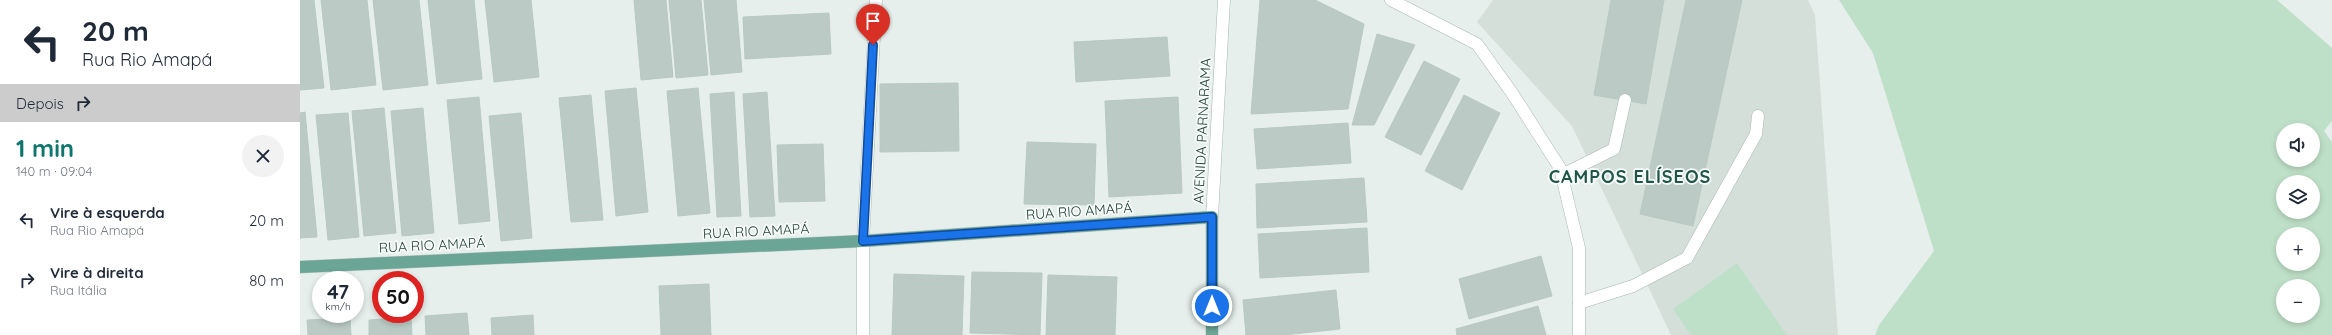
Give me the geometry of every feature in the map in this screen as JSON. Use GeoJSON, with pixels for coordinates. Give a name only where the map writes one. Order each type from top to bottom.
{"type":"FeatureCollection","features":[{"type":"Feature","properties":{"kind":"main road","name":"RUA RIO AMAPÁ"},"geometry":{"type":"LineString","coordinates":[[300,266],[863,241],[1212,217]]}},
{"type":"Feature","properties":{"kind":"main road","name":"AVENIDA PARNARAMA"},"geometry":{"type":"LineString","coordinates":[[1212,217],[1212,335]]}},
{"type":"Feature","properties":{"kind":"street"},"geometry":{"type":"LineString","coordinates":[[863,335],[863,241],[876,0]]}},
{"type":"Feature","properties":{"kind":"street","name":"AVENIDA PARNARAMA"},"geometry":{"type":"LineString","coordinates":[[1212,217],[1224,0]]}},
{"type":"Feature","properties":{"kind":"street"},"geometry":{"type":"LineString","coordinates":[[1391,0],[1477,44],[1512,93],[1560,168],[1579,248],[1579,335]]}},
{"type":"Feature","properties":{"kind":"street"},"geometry":{"type":"LineString","coordinates":[[1562,175],[1614,149],[1625,100]]}},
{"type":"Feature","properties":{"kind":"street"},"geometry":{"type":"LineString","coordinates":[[1579,303],[1633,286],[1687,258],[1756,134],[1758,116]]}},
{"type":"Feature","properties":{"kind":"shaded area"},"geometry":{"type":"Polygon","coordinates":[[[1493,0],[1808,0],[1815,15],[1838,335],[1671,335],[1572,126],[1477,22],[1493,0]]]}},
{"type":"Feature","properties":{"kind":"green space"},"geometry":{"type":"Polygon","coordinates":[[[1839,0],[2277,0],[2332,48],[2332,121],[2324,131],[2332,142],[2332,335],[1875,335],[1879,325],[1934,251],[1873,53],[1839,0]]]}},
{"type":"Feature","properties":{"kind":"green space"},"geometry":{"type":"Polygon","coordinates":[[[1737,263],[1787,335],[1691,335],[1673,309],[1737,263]]]}},
{"type":"Feature","properties":{"kind":"building"},"geometry":{"type":"Polygon","coordinates":[[[300,0],[314,0],[324,88],[300,90],[300,0]]]}},
{"type":"Feature","properties":{"kind":"building"},"geometry":{"type":"Polygon","coordinates":[[[321,0],[367,0],[376,85],[331,90],[321,0]]]}},
{"type":"Feature","properties":{"kind":"building"},"geometry":{"type":"Polygon","coordinates":[[[373,0],[419,0],[428,85],[383,90],[373,0]]]}},
{"type":"Feature","properties":{"kind":"building"},"geometry":{"type":"Polygon","coordinates":[[[428,0],[474,0],[482,79],[437,84],[428,0]]]}},
{"type":"Feature","properties":{"kind":"building"},"geometry":{"type":"Polygon","coordinates":[[[485,0],[531,0],[539,77],[494,82],[485,0]]]}},
{"type":"Feature","properties":{"kind":"building"},"geometry":{"type":"Polygon","coordinates":[[[634,0],[666,0],[673,77],[641,80],[634,0]]]}},
{"type":"Feature","properties":{"kind":"building"},"geometry":{"type":"Polygon","coordinates":[[[669,0],[701,0],[708,75],[676,78],[669,0]]]}},
{"type":"Feature","properties":{"kind":"building"},"geometry":{"type":"Polygon","coordinates":[[[704,0],[736,0],[742,72],[711,75],[704,0]]]}},
{"type":"Feature","properties":{"kind":"building"},"geometry":{"type":"Polygon","coordinates":[[[1260,0],[1315,0],[1364,24],[1348,109],[1251,114],[1260,0]]]}},
{"type":"Feature","properties":{"kind":"building"},"geometry":{"type":"Polygon","coordinates":[[[1611,0],[1664,0],[1646,104],[1594,95],[1611,0]]]}},
{"type":"Feature","properties":{"kind":"building"},"geometry":{"type":"Polygon","coordinates":[[[1686,0],[1742,0],[1693,226],[1640,214],[1686,0]]]}},
{"type":"Feature","properties":{"kind":"building"},"geometry":{"type":"Polygon","coordinates":[[[829,13],[831,54],[745,59],[743,17],[829,13]]]}},
{"type":"Feature","properties":{"kind":"building"},"geometry":{"type":"Polygon","coordinates":[[[1377,34],[1415,45],[1374,125],[1352,125],[1377,34]]]}},
{"type":"Feature","properties":{"kind":"building"},"geometry":{"type":"Polygon","coordinates":[[[1167,37],[1170,76],[1076,82],[1074,42],[1167,37]]]}},
{"type":"Feature","properties":{"kind":"building"},"geometry":{"type":"Polygon","coordinates":[[[1424,61],[1460,79],[1421,155],[1385,137],[1424,61]]]}},
{"type":"Feature","properties":{"kind":"building"},"geometry":{"type":"Polygon","coordinates":[[[958,83],[959,151],[880,152],[880,84],[958,83]]]}},
{"type":"Feature","properties":{"kind":"building"},"geometry":{"type":"Polygon","coordinates":[[[636,88],[648,212],[616,216],[605,91],[636,88]]]}},
{"type":"Feature","properties":{"kind":"building"},"geometry":{"type":"Polygon","coordinates":[[[698,88],[710,213],[678,216],[667,91],[698,88]]]}},
{"type":"Feature","properties":{"kind":"building"},"geometry":{"type":"Polygon","coordinates":[[[734,92],[741,216],[717,217],[710,94],[734,92]]]}},
{"type":"Feature","properties":{"kind":"building"},"geometry":{"type":"Polygon","coordinates":[[[767,92],[775,216],[750,217],[743,94],[767,92]]]}},
{"type":"Feature","properties":{"kind":"building"},"geometry":{"type":"Polygon","coordinates":[[[591,95],[603,220],[571,222],[559,98],[591,95]]]}},
{"type":"Feature","properties":{"kind":"building"},"geometry":{"type":"Polygon","coordinates":[[[1464,95],[1500,113],[1462,190],[1425,171],[1464,95]]]}},
{"type":"Feature","properties":{"kind":"building"},"geometry":{"type":"Polygon","coordinates":[[[479,97],[490,221],[459,224],[447,100],[479,97]]]}},
{"type":"Feature","properties":{"kind":"building"},"geometry":{"type":"Polygon","coordinates":[[[1178,97],[1182,193],[1109,197],[1105,101],[1178,97]]]}},
{"type":"Feature","properties":{"kind":"building"},"geometry":{"type":"Polygon","coordinates":[[[384,108],[396,233],[364,236],[352,111],[384,108]]]}},
{"type":"Feature","properties":{"kind":"building"},"geometry":{"type":"Polygon","coordinates":[[[423,108],[434,233],[402,236],[391,111],[423,108]]]}},
{"type":"Feature","properties":{"kind":"building"},"geometry":{"type":"Polygon","coordinates":[[[305,112],[317,237],[300,238],[300,113],[305,112]]]}},
{"type":"Feature","properties":{"kind":"building"},"geometry":{"type":"Polygon","coordinates":[[[348,113],[359,237],[328,240],[316,115],[348,113]]]}},
{"type":"Feature","properties":{"kind":"building"},"geometry":{"type":"Polygon","coordinates":[[[521,113],[532,238],[501,241],[489,116],[521,113]]]}},
{"type":"Feature","properties":{"kind":"building"},"geometry":{"type":"Polygon","coordinates":[[[1348,123],[1351,163],[1257,169],[1254,129],[1348,123]]]}},
{"type":"Feature","properties":{"kind":"building"},"geometry":{"type":"Polygon","coordinates":[[[1027,142],[1096,144],[1094,205],[1024,204],[1027,142]]]}},
{"type":"Feature","properties":{"kind":"building"},"geometry":{"type":"Polygon","coordinates":[[[823,144],[825,201],[779,202],[777,145],[823,144]]]}},
{"type":"Feature","properties":{"kind":"building"},"geometry":{"type":"Polygon","coordinates":[[[1364,178],[1367,222],[1257,228],[1256,184],[1364,178]]]}},
{"type":"Feature","properties":{"kind":"building"},"geometry":{"type":"Polygon","coordinates":[[[1367,228],[1369,272],[1260,278],[1258,234],[1367,228]]]}},
{"type":"Feature","properties":{"kind":"building"},"geometry":{"type":"Polygon","coordinates":[[[1541,256],[1552,296],[1469,319],[1459,279],[1541,256]]]}},
{"type":"Feature","properties":{"kind":"building"},"geometry":{"type":"Polygon","coordinates":[[[972,272],[1042,273],[1040,335],[970,333],[972,272]]]}},
{"type":"Feature","properties":{"kind":"building"},"geometry":{"type":"Polygon","coordinates":[[[894,274],[964,276],[962,335],[892,335],[894,274]]]}},
{"type":"Feature","properties":{"kind":"building"},"geometry":{"type":"Polygon","coordinates":[[[1048,275],[1117,277],[1115,335],[1046,335],[1048,275]]]}},
{"type":"Feature","properties":{"kind":"building"},"geometry":{"type":"Polygon","coordinates":[[[709,284],[711,335],[661,335],[659,286],[709,284]]]}},
{"type":"Feature","properties":{"kind":"building"},"geometry":{"type":"Polygon","coordinates":[[[1336,290],[1340,329],[1284,335],[1246,335],[1243,300],[1336,290]]]}},
{"type":"Feature","properties":{"kind":"building"},"geometry":{"type":"Polygon","coordinates":[[[1538,306],[1546,335],[1457,335],[1456,329],[1538,306]]]}},
{"type":"Feature","properties":{"kind":"building"},"geometry":{"type":"Polygon","coordinates":[[[467,313],[469,335],[426,335],[425,316],[467,313]]]}},
{"type":"Feature","properties":{"kind":"building"},"geometry":{"type":"Polygon","coordinates":[[[533,315],[534,335],[492,335],[491,318],[533,315]]]}},
{"type":"Feature","properties":{"kind":"building"},"geometry":{"type":"Polygon","coordinates":[[[307,320],[312,320],[312,323],[350,323],[351,335],[308,335],[307,320]]]}},
{"type":"Feature","properties":{"kind":"building"},"geometry":{"type":"Polygon","coordinates":[[[369,320],[372,320],[372,323],[411,323],[412,335],[369,335],[369,320]]]}},
{"type":"Feature","properties":{"kind":"district","name":"CAMPOS ELÍSEOS"},"geometry":{"type":"Point","coordinates":[1630,176]}},
{"type":"Feature","properties":{"kind":"route"},"geometry":{"type":"LineString","coordinates":[[873,45],[863,241],[1212,217],[1212,306]]}}]}
